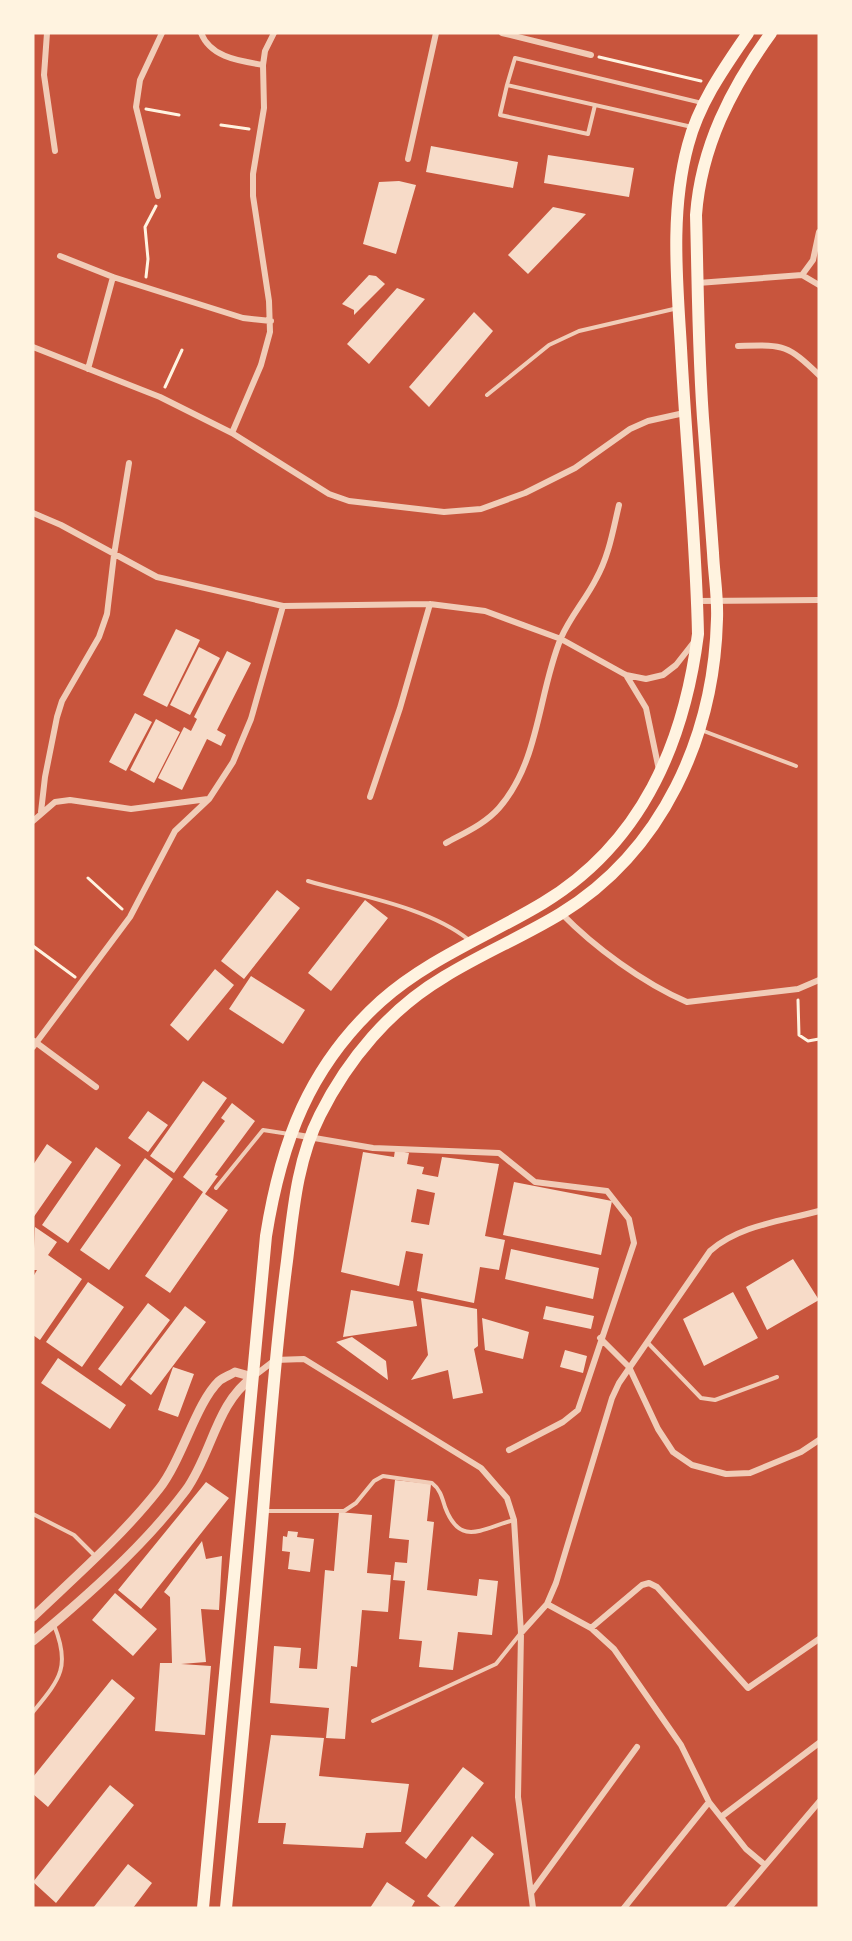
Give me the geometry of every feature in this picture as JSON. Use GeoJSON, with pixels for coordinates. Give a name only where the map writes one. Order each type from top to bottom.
{"type":"FeatureCollection","features":[{"type":"Feature","properties":{"kind":"main road"},"geometry":{"type":"LineString","coordinates":[[203,1908],[266,1236],[274,1187],[290,1134],[318,1078],[354,1030],[381,1001],[416,974],[545,902],[582,875],[609,849],[637,814],[660,776],[680,726],[692,679],[698,634],[678,308],[676,212],[679,182],[694,128],[704,103],[748,33]]}},
{"type":"Feature","properties":{"kind":"main road"},"geometry":{"type":"LineString","coordinates":[[226,1908],[275,1360],[294,1201],[304,1155],[319,1116],[347,1068],[377,1030],[413,997],[444,976],[561,913],[585,896],[620,864],[650,829],[677,787],[701,730],[714,665],[716,600],[702,416],[696,215],[698,182],[719,119],[737,85],[771,33]]}},
{"type":"Feature","properties":{"kind":"street"},"geometry":{"type":"LineString","coordinates":[[158,196],[136,107],[140,80],[162,33]]}},
{"type":"Feature","properties":{"kind":"street"},"geometry":{"type":"LineString","coordinates":[[201,33],[209,44],[223,56],[263,65]]}},
{"type":"Feature","properties":{"kind":"street"},"geometry":{"type":"LineString","coordinates":[[232,433],[261,365],[271,321],[253,196],[253,174],[261,131],[265,51],[274,33]]}},
{"type":"Feature","properties":{"kind":"street"},"geometry":{"type":"LineString","coordinates":[[408,159],[436,33]]}},
{"type":"Feature","properties":{"kind":"street"},"geometry":{"type":"LineString","coordinates":[[502,33],[591,55]]}},
{"type":"Feature","properties":{"kind":"street"},"geometry":{"type":"LineString","coordinates":[[47,34],[44,75],[55,151]]}},
{"type":"Feature","properties":{"kind":"street"},"geometry":{"type":"LineString","coordinates":[[802,275],[813,261],[819,232]]}},
{"type":"Feature","properties":{"kind":"street"},"geometry":{"type":"LineString","coordinates":[[60,256],[113,277],[243,318],[271,321]]}},
{"type":"Feature","properties":{"kind":"street"},"geometry":{"type":"LineString","coordinates":[[698,283],[802,275],[819,285]]}},
{"type":"Feature","properties":{"kind":"street"},"geometry":{"type":"LineString","coordinates":[[88,369],[113,277]]}},
{"type":"Feature","properties":{"kind":"street"},"geometry":{"type":"LineString","coordinates":[[738,346],[780,345],[790,349],[819,375]]}},
{"type":"Feature","properties":{"kind":"street"},"geometry":{"type":"LineString","coordinates":[[33,347],[160,397],[232,433],[328,494],[349,501],[444,512],[481,509],[525,494],[575,468],[630,429],[648,421],[684,413]]}},
{"type":"Feature","properties":{"kind":"street"},"geometry":{"type":"LineString","coordinates":[[41,812],[45,777],[62,701],[99,637],[107,614],[129,464]]}},
{"type":"Feature","properties":{"kind":"street"},"geometry":{"type":"LineString","coordinates":[[446,843],[477,827],[498,809],[516,782],[526,760],[561,639],[597,578],[607,553],[619,505]]}},
{"type":"Feature","properties":{"kind":"street"},"geometry":{"type":"LineString","coordinates":[[33,513],[61,525],[157,577],[283,606],[430,604],[485,611],[561,639],[626,675],[646,679],[663,675],[676,665],[698,634]]}},
{"type":"Feature","properties":{"kind":"street"},"geometry":{"type":"LineString","coordinates":[[697,601],[819,600]]}},
{"type":"Feature","properties":{"kind":"street"},"geometry":{"type":"LineString","coordinates":[[370,797],[400,708],[430,604]]}},
{"type":"Feature","properties":{"kind":"street"},"geometry":{"type":"LineString","coordinates":[[96,1087],[34,1043],[130,917],[175,831],[209,799],[233,762],[251,719],[283,606]]}},
{"type":"Feature","properties":{"kind":"street"},"geometry":{"type":"LineString","coordinates":[[626,675],[646,708],[660,776]]}},
{"type":"Feature","properties":{"kind":"street"},"geometry":{"type":"LineString","coordinates":[[33,821],[55,802],[70,800],[131,809],[209,799]]}},
{"type":"Feature","properties":{"kind":"street"},"geometry":{"type":"LineString","coordinates":[[561,913],[586,939],[671,995],[687,1002],[798,989],[819,980]]}},
{"type":"Feature","properties":{"kind":"street"},"geometry":{"type":"LineString","coordinates":[[290,1134],[373,1148],[499,1154],[535,1182],[607,1191],[629,1219],[634,1243],[600,1338],[586,1392],[578,1410],[563,1422],[509,1450]]}},
{"type":"Feature","properties":{"kind":"street"},"geometry":{"type":"LineString","coordinates":[[521,1633],[547,1604],[556,1583],[612,1398],[629,1367],[648,1343],[710,1251],[724,1239],[819,1211]]}},
{"type":"Feature","properties":{"kind":"street"},"geometry":{"type":"LineString","coordinates":[[600,1338],[629,1367],[658,1429],[672,1452],[692,1465],[726,1474],[750,1473],[801,1452],[819,1440]]}},
{"type":"Feature","properties":{"kind":"street"},"geometry":{"type":"LineString","coordinates":[[33,1641],[105,1578],[188,1487],[235,1393],[275,1360],[304,1359],[481,1468],[507,1497],[514,1520],[521,1633],[518,1797],[533,1908]]}},
{"type":"Feature","properties":{"kind":"street"},"geometry":{"type":"LineString","coordinates":[[33,1617],[96,1557],[158,1490],[172,1470],[205,1403],[219,1382],[235,1372],[253,1377]]}},
{"type":"Feature","properties":{"kind":"street"},"geometry":{"type":"LineString","coordinates":[[591,1628],[642,1585],[649,1583],[657,1587],[748,1688],[819,1639]]}},
{"type":"Feature","properties":{"kind":"street"},"geometry":{"type":"LineString","coordinates":[[547,1604],[591,1628],[614,1649],[681,1745],[709,1802],[746,1850],[765,1865]]}},
{"type":"Feature","properties":{"kind":"street"},"geometry":{"type":"LineString","coordinates":[[721,1817],[819,1743]]}},
{"type":"Feature","properties":{"kind":"street"},"geometry":{"type":"LineString","coordinates":[[531,1894],[637,1747]]}},
{"type":"Feature","properties":{"kind":"street"},"geometry":{"type":"LineString","coordinates":[[624,1908],[709,1802]]}},
{"type":"Feature","properties":{"kind":"street"},"geometry":{"type":"LineString","coordinates":[[729,1908],[819,1802]]}},
{"type":"Feature","properties":{"kind":"lane"},"geometry":{"type":"LineString","coordinates":[[595,105],[588,135],[500,115],[514,58],[704,103]]}},
{"type":"Feature","properties":{"kind":"lane"},"geometry":{"type":"LineString","coordinates":[[507,86],[694,128]]}},
{"type":"Feature","properties":{"kind":"lane"},"geometry":{"type":"LineString","coordinates":[[487,395],[549,345],[579,331],[678,308]]}},
{"type":"Feature","properties":{"kind":"lane"},"geometry":{"type":"LineString","coordinates":[[701,730],[796,766]]}},
{"type":"Feature","properties":{"kind":"lane"},"geometry":{"type":"LineString","coordinates":[[308,881],[435,919],[455,929],[472,942]]}},
{"type":"Feature","properties":{"kind":"lane"},"geometry":{"type":"LineString","coordinates":[[216,1188],[262,1130],[290,1134]]}},
{"type":"Feature","properties":{"kind":"lane"},"geometry":{"type":"LineString","coordinates":[[648,1343],[701,1398],[715,1400],[777,1377]]}},
{"type":"Feature","properties":{"kind":"lane"},"geometry":{"type":"LineString","coordinates":[[263,1510],[344,1511],[356,1503],[374,1480],[383,1476],[432,1483],[438,1488],[451,1523],[457,1530],[468,1532],[514,1520]]}},
{"type":"Feature","properties":{"kind":"lane"},"geometry":{"type":"LineString","coordinates":[[33,1514],[74,1535],[96,1557]]}},
{"type":"Feature","properties":{"kind":"lane"},"geometry":{"type":"LineString","coordinates":[[33,1712],[55,1686],[62,1665],[63,1647],[53,1624]]}},
{"type":"Feature","properties":{"kind":"lane"},"geometry":{"type":"LineString","coordinates":[[373,1721],[496,1664],[521,1633]]}},
{"type":"Feature","properties":{"kind":"path"},"geometry":{"type":"LineString","coordinates":[[591,55],[714,84]]}},
{"type":"Feature","properties":{"kind":"path"},"geometry":{"type":"LineString","coordinates":[[136,107],[179,115]]}},
{"type":"Feature","properties":{"kind":"path"},"geometry":{"type":"LineString","coordinates":[[221,125],[261,131]]}},
{"type":"Feature","properties":{"kind":"path"},"geometry":{"type":"LineString","coordinates":[[144,287],[148,259],[145,227],[158,196]]}},
{"type":"Feature","properties":{"kind":"path"},"geometry":{"type":"LineString","coordinates":[[160,397],[182,350]]}},
{"type":"Feature","properties":{"kind":"path"},"geometry":{"type":"LineString","coordinates":[[88,878],[130,917]]}},
{"type":"Feature","properties":{"kind":"path"},"geometry":{"type":"LineString","coordinates":[[33,946],[81,982]]}},
{"type":"Feature","properties":{"kind":"path"},"geometry":{"type":"LineString","coordinates":[[798,989],[799,1035],[808,1041],[819,1039]]}},
{"type":"Feature","properties":{"kind":"building"},"geometry":{"type":"Polygon","coordinates":[[[431,146],[518,162],[513,188],[426,172],[431,146]]]}},
{"type":"Feature","properties":{"kind":"building"},"geometry":{"type":"Polygon","coordinates":[[[548,155],[634,168],[629,197],[544,183],[548,155]]]}},
{"type":"Feature","properties":{"kind":"building"},"geometry":{"type":"Polygon","coordinates":[[[399,181],[416,185],[396,254],[363,244],[379,182],[399,181]]]}},
{"type":"Feature","properties":{"kind":"building"},"geometry":{"type":"Polygon","coordinates":[[[553,207],[586,214],[528,274],[508,255],[553,207]]]}},
{"type":"Feature","properties":{"kind":"building"},"geometry":{"type":"Polygon","coordinates":[[[369,275],[376,276],[385,284],[354,315],[354,310],[342,304],[369,275]]]}},
{"type":"Feature","properties":{"kind":"building"},"geometry":{"type":"Polygon","coordinates":[[[397,288],[425,299],[369,364],[347,344],[397,288]]]}},
{"type":"Feature","properties":{"kind":"building"},"geometry":{"type":"Polygon","coordinates":[[[474,312],[493,331],[429,407],[409,387],[474,312]]]}},
{"type":"Feature","properties":{"kind":"building"},"geometry":{"type":"Polygon","coordinates":[[[176,629],[200,640],[167,707],[143,695],[176,629]]]}},
{"type":"Feature","properties":{"kind":"building"},"geometry":{"type":"Polygon","coordinates":[[[199,647],[220,658],[190,715],[170,705],[199,647]]]}},
{"type":"Feature","properties":{"kind":"building"},"geometry":{"type":"Polygon","coordinates":[[[227,651],[251,663],[217,730],[226,735],[221,746],[207,739],[182,790],[158,778],[184,727],[191,731],[197,719],[194,717],[227,651]]]}},
{"type":"Feature","properties":{"kind":"building"},"geometry":{"type":"Polygon","coordinates":[[[135,713],[152,722],[126,771],[109,762],[135,713]]]}},
{"type":"Feature","properties":{"kind":"building"},"geometry":{"type":"Polygon","coordinates":[[[156,719],[180,732],[154,783],[130,770],[156,719]]]}},
{"type":"Feature","properties":{"kind":"building"},"geometry":{"type":"Polygon","coordinates":[[[277,890],[300,908],[244,979],[221,961],[277,890]]]}},
{"type":"Feature","properties":{"kind":"building"},"geometry":{"type":"Polygon","coordinates":[[[365,900],[388,918],[331,991],[308,973],[365,900]]]}},
{"type":"Feature","properties":{"kind":"building"},"geometry":{"type":"Polygon","coordinates":[[[215,969],[234,985],[188,1041],[170,1025],[215,969]]]}},
{"type":"Feature","properties":{"kind":"building"},"geometry":{"type":"Polygon","coordinates":[[[251,976],[305,1010],[283,1044],[229,1009],[251,976]]]}},
{"type":"Feature","properties":{"kind":"building"},"geometry":{"type":"Polygon","coordinates":[[[203,1081],[227,1098],[174,1173],[150,1156],[203,1081]]]}},
{"type":"Feature","properties":{"kind":"building"},"geometry":{"type":"Polygon","coordinates":[[[232,1103],[255,1121],[215,1175],[218,1176],[205,1194],[228,1210],[170,1293],[145,1276],[203,1192],[183,1177],[225,1121],[221,1118],[232,1103]]]}},
{"type":"Feature","properties":{"kind":"building"},"geometry":{"type":"Polygon","coordinates":[[[148,1111],[168,1125],[148,1152],[128,1138],[148,1111]]]}},
{"type":"Feature","properties":{"kind":"building"},"geometry":{"type":"Polygon","coordinates":[[[47,1144],[72,1162],[33,1218],[33,1165],[47,1144]]]}},
{"type":"Feature","properties":{"kind":"building"},"geometry":{"type":"Polygon","coordinates":[[[96,1147],[121,1165],[68,1243],[42,1225],[96,1147]]]}},
{"type":"Feature","properties":{"kind":"building"},"geometry":{"type":"Polygon","coordinates":[[[395,1150],[409,1153],[407,1164],[424,1167],[422,1174],[438,1177],[442,1157],[499,1164],[485,1236],[505,1240],[499,1270],[480,1267],[474,1303],[417,1291],[423,1254],[406,1251],[399,1286],[341,1272],[363,1152],[394,1157],[395,1150]],[[417,1189],[411,1222],[429,1225],[435,1193],[417,1189]]]}},
{"type":"Feature","properties":{"kind":"building"},"geometry":{"type":"Polygon","coordinates":[[[145,1158],[173,1179],[109,1270],[80,1250],[145,1158]]]}},
{"type":"Feature","properties":{"kind":"building"},"geometry":{"type":"Polygon","coordinates":[[[514,1182],[612,1201],[601,1255],[503,1235],[514,1182]]]}},
{"type":"Feature","properties":{"kind":"building"},"geometry":{"type":"Polygon","coordinates":[[[35,1227],[57,1242],[48,1255],[82,1279],[40,1340],[33,1335],[33,1277],[37,1270],[33,1270],[35,1227]]]}},
{"type":"Feature","properties":{"kind":"building"},"geometry":{"type":"Polygon","coordinates":[[[511,1249],[599,1268],[593,1299],[505,1279],[511,1249]]]}},
{"type":"Feature","properties":{"kind":"building"},"geometry":{"type":"Polygon","coordinates":[[[793,1259],[819,1300],[767,1330],[746,1287],[793,1259]]]}},
{"type":"Feature","properties":{"kind":"building"},"geometry":{"type":"Polygon","coordinates":[[[88,1282],[124,1307],[82,1367],[46,1342],[88,1282]]]}},
{"type":"Feature","properties":{"kind":"building"},"geometry":{"type":"Polygon","coordinates":[[[351,1290],[413,1301],[417,1326],[343,1337],[351,1290]]]}},
{"type":"Feature","properties":{"kind":"building"},"geometry":{"type":"Polygon","coordinates":[[[733,1292],[758,1338],[704,1366],[683,1319],[733,1292]]]}},
{"type":"Feature","properties":{"kind":"building"},"geometry":{"type":"Polygon","coordinates":[[[421,1298],[477,1309],[478,1346],[474,1349],[483,1393],[453,1399],[448,1370],[411,1380],[428,1355],[421,1298]]]}},
{"type":"Feature","properties":{"kind":"building"},"geometry":{"type":"Polygon","coordinates":[[[148,1303],[170,1320],[121,1386],[98,1369],[148,1303]]]}},
{"type":"Feature","properties":{"kind":"building"},"geometry":{"type":"Polygon","coordinates":[[[185,1306],[206,1322],[151,1395],[130,1379],[185,1306]]]}},
{"type":"Feature","properties":{"kind":"building"},"geometry":{"type":"Polygon","coordinates":[[[546,1306],[594,1316],[591,1329],[543,1319],[546,1306]]]}},
{"type":"Feature","properties":{"kind":"building"},"geometry":{"type":"Polygon","coordinates":[[[482,1318],[529,1332],[523,1359],[485,1350],[482,1318]]]}},
{"type":"Feature","properties":{"kind":"building"},"geometry":{"type":"Polygon","coordinates":[[[352,1337],[386,1361],[388,1380],[336,1342],[352,1337]]]}},
{"type":"Feature","properties":{"kind":"building"},"geometry":{"type":"Polygon","coordinates":[[[565,1350],[587,1356],[583,1373],[560,1367],[565,1350]]]}},
{"type":"Feature","properties":{"kind":"building"},"geometry":{"type":"Polygon","coordinates":[[[58,1358],[126,1405],[110,1429],[41,1383],[58,1358]]]}},
{"type":"Feature","properties":{"kind":"building"},"geometry":{"type":"Polygon","coordinates":[[[173,1367],[194,1374],[178,1417],[158,1410],[173,1367]]]}},
{"type":"Feature","properties":{"kind":"building"},"geometry":{"type":"Polygon","coordinates":[[[395,1480],[431,1484],[427,1521],[434,1522],[427,1590],[477,1596],[479,1579],[498,1581],[492,1635],[458,1632],[453,1670],[419,1667],[422,1641],[399,1639],[405,1581],[393,1580],[395,1562],[407,1563],[409,1540],[389,1538],[395,1480]]]}},
{"type":"Feature","properties":{"kind":"building"},"geometry":{"type":"Polygon","coordinates":[[[206,1482],[229,1498],[141,1609],[118,1590],[206,1482]]]}},
{"type":"Feature","properties":{"kind":"building"},"geometry":{"type":"Polygon","coordinates":[[[339,1512],[372,1515],[367,1573],[391,1575],[388,1612],[362,1610],[357,1667],[351,1666],[345,1739],[326,1738],[329,1708],[270,1703],[274,1646],[301,1648],[299,1668],[317,1669],[325,1570],[334,1571],[339,1512]]]}},
{"type":"Feature","properties":{"kind":"building"},"geometry":{"type":"Polygon","coordinates":[[[288,1531],[298,1532],[297,1537],[314,1539],[310,1572],[288,1569],[290,1552],[282,1551],[283,1536],[287,1537],[288,1531]]]}},
{"type":"Feature","properties":{"kind":"building"},"geometry":{"type":"Polygon","coordinates":[[[202,1541],[206,1559],[222,1556],[219,1610],[201,1609],[206,1662],[181,1664],[211,1666],[205,1735],[155,1731],[160,1663],[172,1663],[170,1597],[164,1592],[202,1541]]]}},
{"type":"Feature","properties":{"kind":"building"},"geometry":{"type":"Polygon","coordinates":[[[115,1593],[157,1629],[133,1656],[92,1620],[115,1593]]]}},
{"type":"Feature","properties":{"kind":"building"},"geometry":{"type":"Polygon","coordinates":[[[112,1679],[135,1698],[48,1807],[33,1794],[33,1777],[112,1679]]]}},
{"type":"Feature","properties":{"kind":"building"},"geometry":{"type":"Polygon","coordinates":[[[271,1735],[324,1738],[319,1776],[409,1784],[401,1832],[366,1833],[363,1848],[283,1844],[286,1823],[258,1823],[271,1735]]]}},
{"type":"Feature","properties":{"kind":"building"},"geometry":{"type":"Polygon","coordinates":[[[463,1767],[484,1783],[426,1859],[405,1843],[463,1767]]]}},
{"type":"Feature","properties":{"kind":"building"},"geometry":{"type":"Polygon","coordinates":[[[110,1785],[134,1805],[56,1903],[33,1882],[110,1785]]]}},
{"type":"Feature","properties":{"kind":"building"},"geometry":{"type":"Polygon","coordinates":[[[472,1836],[494,1854],[453,1908],[442,1908],[427,1896],[472,1836]]]}},
{"type":"Feature","properties":{"kind":"building"},"geometry":{"type":"Polygon","coordinates":[[[128,1864],[152,1883],[133,1908],[93,1908],[128,1864]]]}},
{"type":"Feature","properties":{"kind":"building"},"geometry":{"type":"Polygon","coordinates":[[[387,1882],[415,1901],[411,1908],[370,1908],[387,1882]]]}}]}
